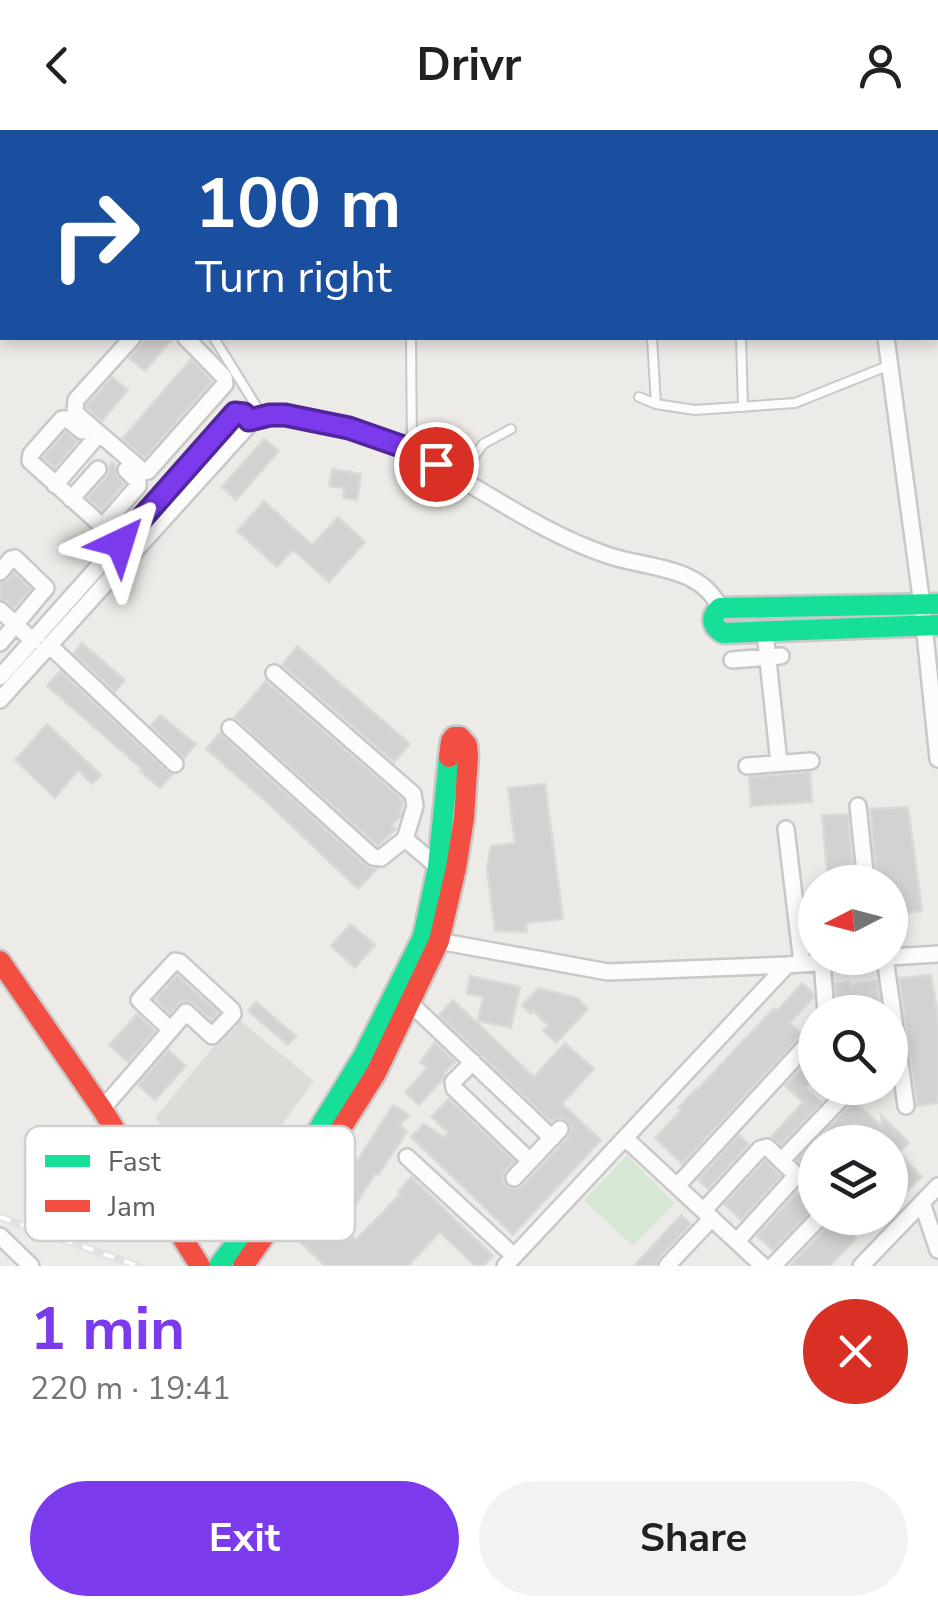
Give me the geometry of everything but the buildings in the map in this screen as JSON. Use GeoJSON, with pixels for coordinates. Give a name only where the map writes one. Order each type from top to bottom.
{"type":"FeatureCollection","features":[{"type":"Feature","properties":{"kind":"street"},"geometry":{"type":"LineString","coordinates":[[130,340],[76,400],[75,410],[144,472],[225,384],[188,340]]}},
{"type":"Feature","properties":{"kind":"street"},"geometry":{"type":"LineString","coordinates":[[886,340],[930,616],[938,759]]}},
{"type":"Feature","properties":{"kind":"street"},"geometry":{"type":"LineString","coordinates":[[0,700],[120,543],[235,413],[256,418],[285,415],[349,428],[412,450],[541,527],[604,554],[690,577],[714,595],[720,608]]}},
{"type":"Feature","properties":{"kind":"street"},"geometry":{"type":"LineString","coordinates":[[102,527],[138,486],[136,478],[64,418],[31,454],[32,465],[120,543]]}},
{"type":"Feature","properties":{"kind":"street"},"geometry":{"type":"LineString","coordinates":[[0,677],[41,643],[256,418]]}},
{"type":"Feature","properties":{"kind":"street"},"geometry":{"type":"LineString","coordinates":[[188,426],[208,444]]}},
{"type":"Feature","properties":{"kind":"street"},"geometry":{"type":"LineString","coordinates":[[55,485],[93,441]]}},
{"type":"Feature","properties":{"kind":"street"},"geometry":{"type":"LineString","coordinates":[[71,500],[98,469]]}},
{"type":"Feature","properties":{"kind":"street"},"geometry":{"type":"LineString","coordinates":[[130,494],[149,511]]}},
{"type":"Feature","properties":{"kind":"street"},"geometry":{"type":"LineString","coordinates":[[0,572],[15,558],[46,588],[0,642]]}},
{"type":"Feature","properties":{"kind":"street"},"geometry":{"type":"LineString","coordinates":[[720,608],[930,616],[723,634],[712,622],[720,608]]}},
{"type":"Feature","properties":{"kind":"street"},"geometry":{"type":"LineString","coordinates":[[0,610],[175,764]]}},
{"type":"Feature","properties":{"kind":"street"},"geometry":{"type":"LineString","coordinates":[[765,632],[774,657],[779,763]]}},
{"type":"Feature","properties":{"kind":"street"},"geometry":{"type":"LineString","coordinates":[[732,660],[774,657]]}},
{"type":"Feature","properties":{"kind":"street"},"geometry":{"type":"LineString","coordinates":[[230,728],[373,857],[381,858],[404,839],[415,806],[413,794],[274,673]]}},
{"type":"Feature","properties":{"kind":"street"},"geometry":{"type":"LineString","coordinates":[[324,1126],[368,1068],[410,1003],[464,818],[468,756],[464,740],[456,736],[451,741],[447,868]]}},
{"type":"Feature","properties":{"kind":"street"},"geometry":{"type":"LineString","coordinates":[[748,766],[810,761]]}},
{"type":"Feature","properties":{"kind":"street"},"geometry":{"type":"LineString","coordinates":[[858,806],[864,865]]}},
{"type":"Feature","properties":{"kind":"street"},"geometry":{"type":"LineString","coordinates":[[407,1157],[509,1261],[794,964],[786,829]]}},
{"type":"Feature","properties":{"kind":"street"},"geometry":{"type":"LineString","coordinates":[[404,839],[447,868]]}},
{"type":"Feature","properties":{"kind":"street"},"geometry":{"type":"LineString","coordinates":[[431,939],[608,972],[798,964]]}},
{"type":"Feature","properties":{"kind":"street"},"geometry":{"type":"LineString","coordinates":[[342,1126],[431,939]]}},
{"type":"Feature","properties":{"kind":"street"},"geometry":{"type":"LineString","coordinates":[[908,956],[938,954]]}},
{"type":"Feature","properties":{"kind":"street"},"geometry":{"type":"LineString","coordinates":[[0,961],[114,1126]]}},
{"type":"Feature","properties":{"kind":"street"},"geometry":{"type":"LineString","coordinates":[[102,1109],[171,1030],[186,1012],[214,1036],[233,1014],[175,961],[139,1000],[171,1030]]}},
{"type":"Feature","properties":{"kind":"street"},"geometry":{"type":"LineString","coordinates":[[884,975],[906,1106]]}},
{"type":"Feature","properties":{"kind":"street"},"geometry":{"type":"LineString","coordinates":[[410,1003],[556,1133],[514,1178]]}},
{"type":"Feature","properties":{"kind":"street"},"geometry":{"type":"LineString","coordinates":[[677,1186],[798,1054]]}},
{"type":"Feature","properties":{"kind":"street"},"geometry":{"type":"LineString","coordinates":[[472,1062],[453,1082],[454,1088],[530,1161]]}},
{"type":"Feature","properties":{"kind":"street"},"geometry":{"type":"LineString","coordinates":[[781,1160],[834,1105]]}},
{"type":"Feature","properties":{"kind":"street"},"geometry":{"type":"LineString","coordinates":[[625,1138],[763,1266]]}},
{"type":"Feature","properties":{"kind":"street"},"geometry":{"type":"LineString","coordinates":[[667,1266],[762,1147],[767,1147],[793,1172],[794,1180],[737,1242]]}},
{"type":"Feature","properties":{"kind":"street"},"geometry":{"type":"LineString","coordinates":[[862,1266],[938,1186]]}},
{"type":"Feature","properties":{"kind":"street"},"geometry":{"type":"LineString","coordinates":[[922,1202],[935,1231],[938,1250]]}},
{"type":"Feature","properties":{"kind":"street"},"geometry":{"type":"LineString","coordinates":[[773,1266],[803,1235]]}},
{"type":"Feature","properties":{"kind":"street"},"geometry":{"type":"LineString","coordinates":[[0,1236],[30,1266]]}},
{"type":"Feature","properties":{"kind":"street"},"geometry":{"type":"LineString","coordinates":[[195,1241],[212,1265],[231,1241]]}},
{"type":"Feature","properties":{"kind":"street"},"geometry":{"type":"LineString","coordinates":[[243,1266],[261,1241]]}},
{"type":"Feature","properties":{"kind":"lane"},"geometry":{"type":"LineString","coordinates":[[215,340],[256,418]]}},
{"type":"Feature","properties":{"kind":"lane"},"geometry":{"type":"LineString","coordinates":[[411,340],[412,450]]}},
{"type":"Feature","properties":{"kind":"lane"},"geometry":{"type":"LineString","coordinates":[[652,340],[656,404]]}},
{"type":"Feature","properties":{"kind":"lane"},"geometry":{"type":"LineString","coordinates":[[741,340],[744,407]]}},
{"type":"Feature","properties":{"kind":"lane"},"geometry":{"type":"LineString","coordinates":[[639,397],[695,410],[802,402],[890,365]]}},
{"type":"Feature","properties":{"kind":"lane"},"geometry":{"type":"LineString","coordinates":[[459,478],[483,444],[511,429]]}},
{"type":"Feature","properties":{"kind":"shaded area"},"geometry":{"type":"Polygon","coordinates":[[[237,1018],[314,1081],[281,1126],[162,1126],[155,1118],[237,1018]]]}},
{"type":"Feature","properties":{"kind":"green space"},"geometry":{"type":"Polygon","coordinates":[[[627,1155],[674,1203],[633,1246],[584,1200],[627,1155]]]}},
{"type":"Feature","properties":{"kind":"railway"},"geometry":{"type":"LineString","coordinates":[[0,1217],[25,1226]]}},
{"type":"Feature","properties":{"kind":"railway"},"geometry":{"type":"LineString","coordinates":[[68,1241],[138,1266]]}},
{"type":"Feature","properties":{"kind":"traffic: fast"},"geometry":{"type":"LineString","coordinates":[[938,604],[720,608],[713,621],[723,633],[938,625]]}},
{"type":"Feature","properties":{"kind":"traffic: fast"},"geometry":{"type":"LineString","coordinates":[[321,1126],[363,1057],[423,937],[438,867],[449,757]]}},
{"type":"Feature","properties":{"kind":"traffic: fast"},"geometry":{"type":"LineString","coordinates":[[219,1266],[238,1241]]}},
{"type":"Feature","properties":{"kind":"traffic: jam"},"geometry":{"type":"LineString","coordinates":[[343,1126],[376,1073],[439,941],[464,818],[468,756],[467,745],[460,737],[451,741],[449,757]]}},
{"type":"Feature","properties":{"kind":"traffic: jam"},"geometry":{"type":"LineString","coordinates":[[0,961],[113,1126]]}},
{"type":"Feature","properties":{"kind":"traffic: jam"},"geometry":{"type":"LineString","coordinates":[[184,1241],[200,1266]]}},
{"type":"Feature","properties":{"kind":"traffic: jam"},"geometry":{"type":"LineString","coordinates":[[243,1266],[261,1241]]}},
{"type":"Feature","properties":{"kind":"route"},"geometry":{"type":"LineString","coordinates":[[120,543],[235,413],[242,412],[249,420],[285,415],[349,428],[412,450],[436,464]]}}]}
